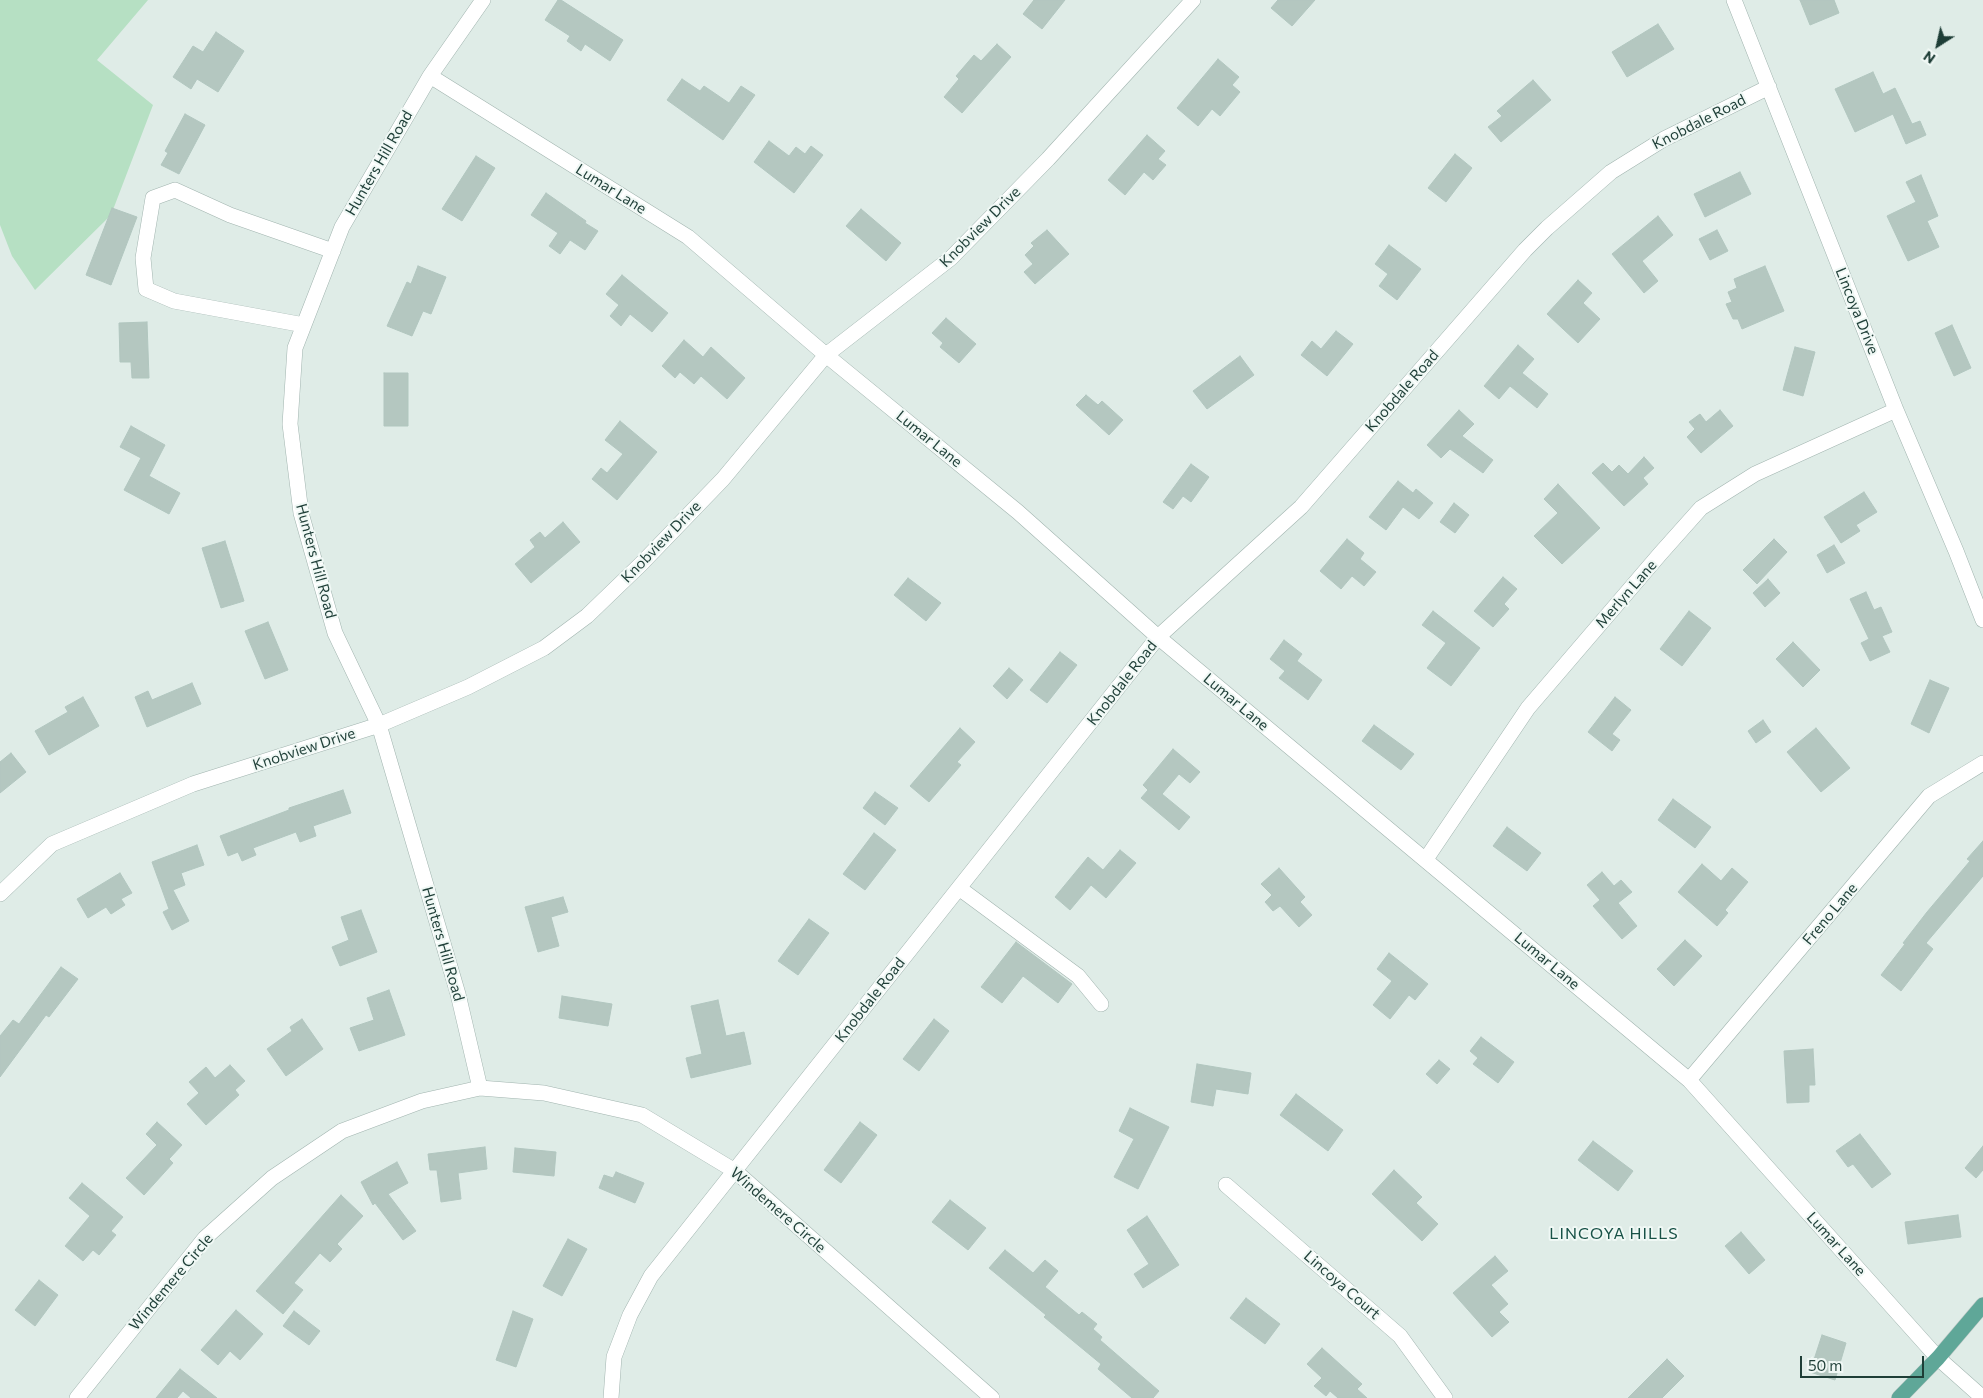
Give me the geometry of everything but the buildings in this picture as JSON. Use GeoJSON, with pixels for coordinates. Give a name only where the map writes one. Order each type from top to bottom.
{"type":"FeatureCollection","features":[{"type":"Feature","properties":{"kind":"main road"},"geometry":{"type":"LineString","coordinates":[[1899,1398],[1938,1358],[1983,1305]]}},
{"type":"Feature","properties":{"kind":"street","name":"Hunters Hill Road"},"geometry":{"type":"LineString","coordinates":[[480,1088],[458,994],[379,725],[335,633],[302,513],[290,424],[295,348],[342,227],[430,76],[483,0]]}},
{"type":"Feature","properties":{"kind":"street","name":"Knobview Drive"},"geometry":{"type":"LineString","coordinates":[[0,894],[52,844],[193,784],[379,725],[468,686],[544,648],[587,616],[641,564],[723,478],[826,355],[951,258],[1048,159],[1193,0]]}},
{"type":"Feature","properties":{"kind":"street","name":"Lincoya Drive"},"geometry":{"type":"LineString","coordinates":[[1734,0],[1896,410],[1983,620]]}},
{"type":"Feature","properties":{"kind":"street","name":"Lumar Lane"},"geometry":{"type":"LineString","coordinates":[[430,76],[688,237],[826,355],[1018,512],[1158,637],[1689,1080],[1938,1358],[1983,1398]]}},
{"type":"Feature","properties":{"kind":"street","name":"Knobdale Road"},"geometry":{"type":"LineString","coordinates":[[612,1398],[614,1357],[630,1315],[651,1276],[1158,637],[1302,507],[1519,256],[1547,228],[1611,172],[1664,139],[1768,87]]}},
{"type":"Feature","properties":{"kind":"street"},"geometry":{"type":"LineString","coordinates":[[304,325],[174,301],[146,289],[143,258],[153,198],[175,190],[230,215],[333,250]]}},
{"type":"Feature","properties":{"kind":"street","name":"Merlyn Lane"},"geometry":{"type":"LineString","coordinates":[[1426,859],[1528,708],[1701,508],[1755,474],[1896,410]]}},
{"type":"Feature","properties":{"kind":"street","name":"Freno Lane"},"geometry":{"type":"LineString","coordinates":[[1689,1080],[1930,796],[1983,763]]}},
{"type":"Feature","properties":{"kind":"street"},"geometry":{"type":"LineString","coordinates":[[959,888],[1078,976],[1101,1004]]}},
{"type":"Feature","properties":{"kind":"street","name":"Windemere Circle"},"geometry":{"type":"LineString","coordinates":[[77,1398],[205,1238],[272,1178],[342,1131],[422,1101],[480,1088],[544,1093],[642,1115],[735,1171],[992,1398]]}},
{"type":"Feature","properties":{"kind":"street","name":"Lincoya Court"},"geometry":{"type":"LineString","coordinates":[[1226,1185],[1400,1336],[1445,1398]]}},
{"type":"Feature","properties":{"kind":"green space"},"geometry":{"type":"Polygon","coordinates":[[[0,0],[148,0],[97,60],[153,105],[111,215],[35,290],[12,256],[0,225],[0,0]]]}},
{"type":"Feature","properties":{"kind":"district","name":"LINCOYA HILLS"},"geometry":{"type":"Point","coordinates":[1614,1234]}}]}
